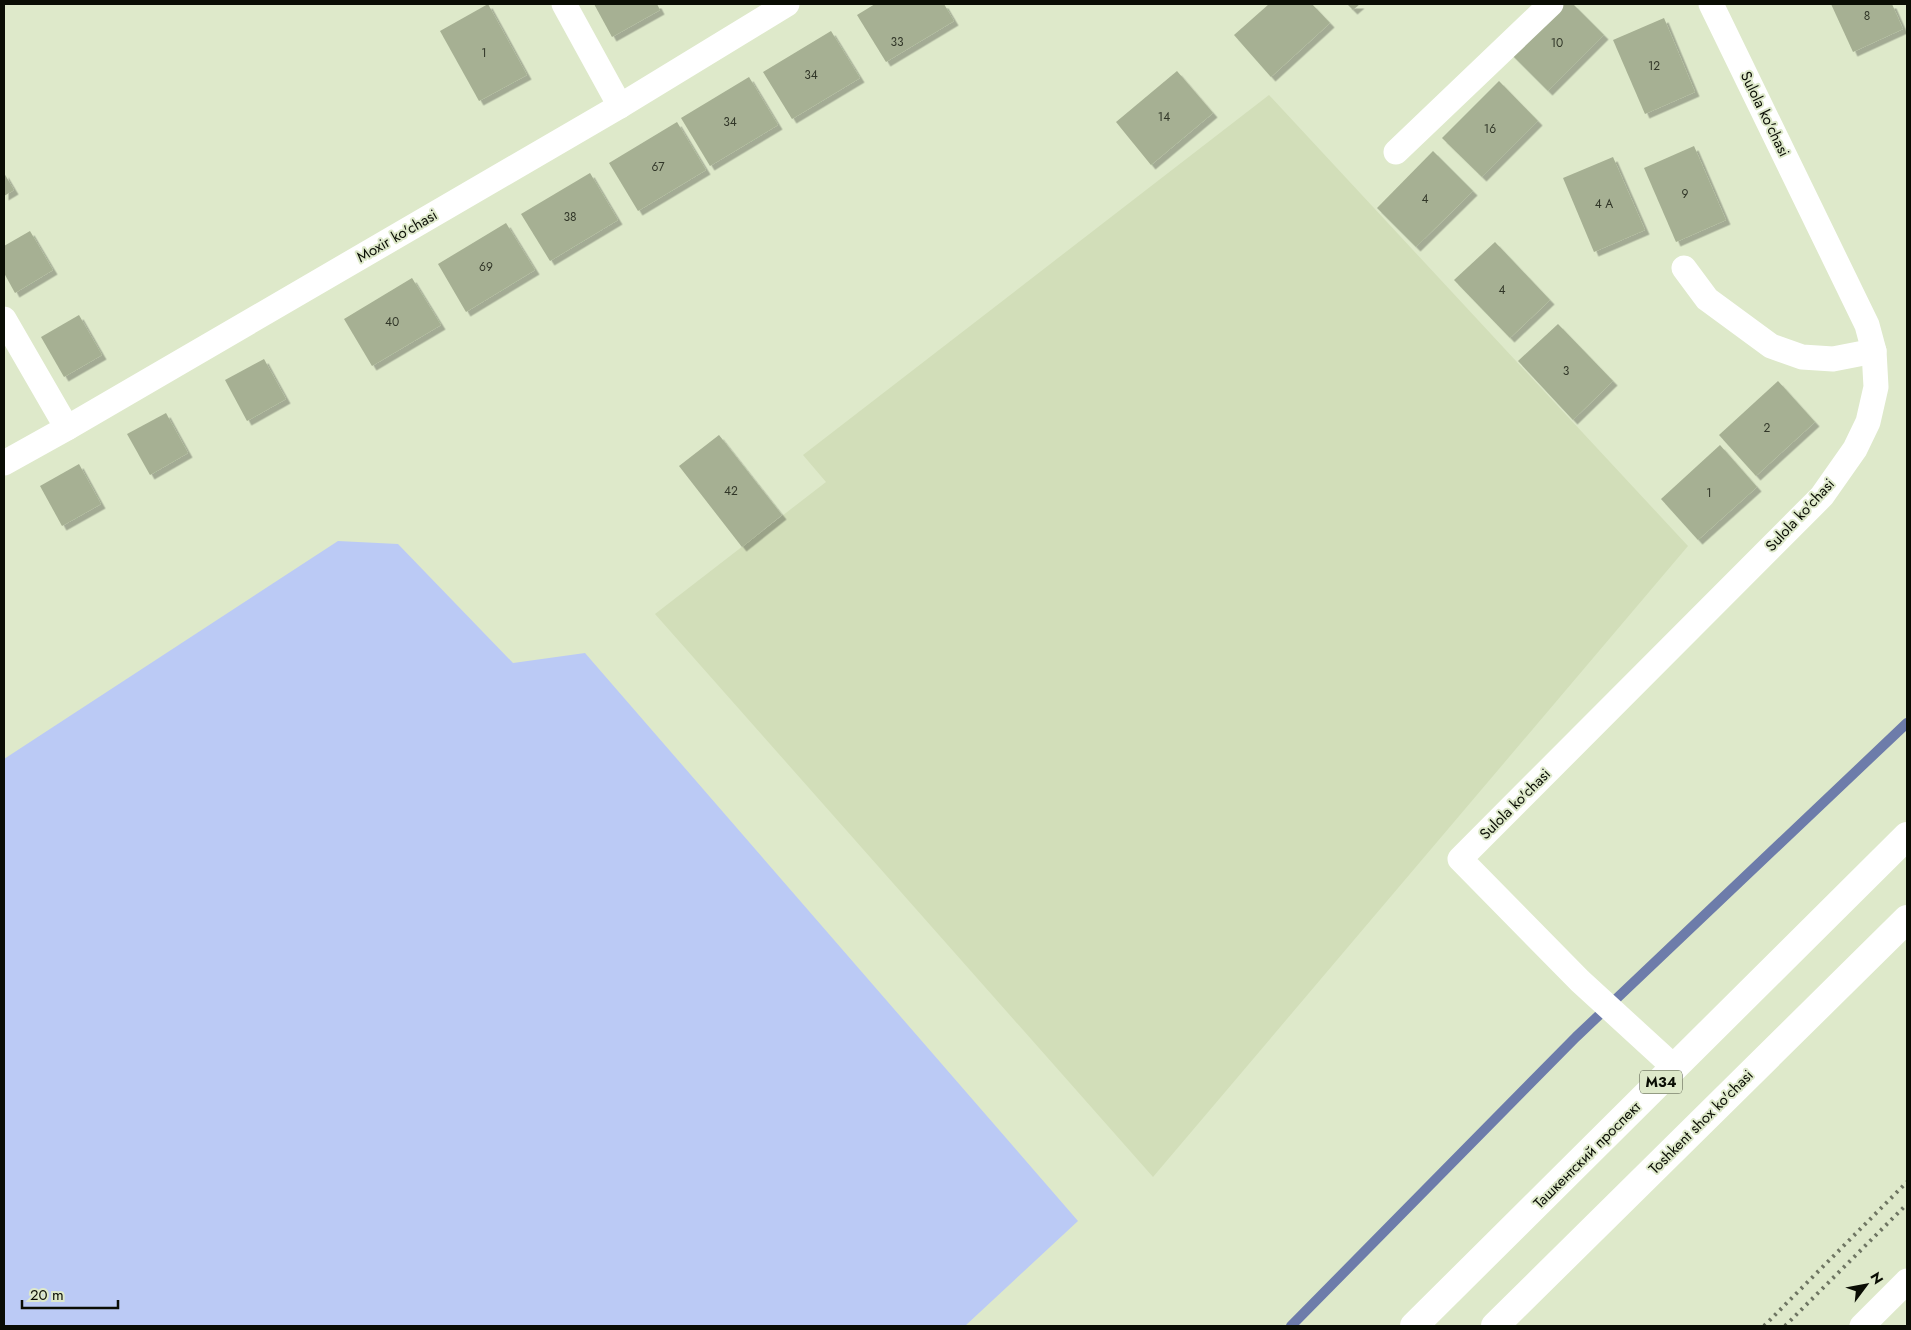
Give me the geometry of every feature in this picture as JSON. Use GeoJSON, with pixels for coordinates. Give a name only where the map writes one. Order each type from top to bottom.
{"type":"FeatureCollection","features":[{"type":"Feature","properties":{"kind":"highway","name":"Ташкентский проспект"},"geometry":{"type":"LineString","coordinates":[[1414,1326],[1907,836]]}},
{"type":"Feature","properties":{"kind":"highway","name":"Toshkent shox ko'chasi"},"geometry":{"type":"LineString","coordinates":[[1495,1326],[1907,919]]}},
{"type":"Feature","properties":{"kind":"street"},"geometry":{"type":"LineString","coordinates":[[564,4],[620,106]]}},
{"type":"Feature","properties":{"kind":"street","name":"Moxir ko'chasi"},"geometry":{"type":"LineString","coordinates":[[4,463],[620,106],[787,4]]}},
{"type":"Feature","properties":{"kind":"street"},"geometry":{"type":"LineString","coordinates":[[1396,152],[1552,4]]}},
{"type":"Feature","properties":{"kind":"street","name":"Sulola ko'chasi"},"geometry":{"type":"LineString","coordinates":[[1675,1068],[1580,981],[1460,859],[1822,496],[1855,449],[1868,422],[1876,387],[1874,351],[1867,325],[1712,4]]}},
{"type":"Feature","properties":{"kind":"street"},"geometry":{"type":"LineString","coordinates":[[1684,268],[1707,299],[1771,346],[1802,357],[1833,359],[1874,351]]}},
{"type":"Feature","properties":{"kind":"street"},"geometry":{"type":"LineString","coordinates":[[4,319],[67,428]]}},
{"type":"Feature","properties":{"kind":"street"},"geometry":{"type":"LineString","coordinates":[[1862,1326],[1907,1281]]}},
{"type":"Feature","properties":{"kind":"shaded area"},"geometry":{"type":"Polygon","coordinates":[[[1269,95],[1688,546],[1153,1177],[655,614],[826,482],[803,455],[1269,95]]]}},
{"type":"Feature","properties":{"kind":"shaded area"},"geometry":{"type":"Polygon","coordinates":[[[338,541],[398,544],[513,663],[585,653],[1078,1221],[965,1326],[4,1326],[4,759],[338,541]]]}},
{"type":"Feature","properties":{"kind":"building"},"geometry":{"type":"Polygon","coordinates":[[[488,4],[527,75],[479,101],[440,31],[488,4]]]}},
{"type":"Feature","properties":{"kind":"building"},"geometry":{"type":"Polygon","coordinates":[[[594,4],[657,4],[660,10],[612,37],[594,4]]]}},
{"type":"Feature","properties":{"kind":"building"},"geometry":{"type":"Polygon","coordinates":[[[875,4],[944,4],[954,21],[886,62],[857,15],[875,4]]]}},
{"type":"Feature","properties":{"kind":"building"},"geometry":{"type":"Polygon","coordinates":[[[1269,4],[1312,4],[1330,23],[1271,77],[1234,35],[1269,4]]]}},
{"type":"Feature","properties":{"kind":"building"},"geometry":{"type":"Polygon","coordinates":[[[1347,4],[1360,4],[1353,10],[1347,4]]]}},
{"type":"Feature","properties":{"kind":"building"},"geometry":{"type":"Polygon","coordinates":[[[1558,4],[1573,4],[1604,35],[1548,91],[1509,52],[1558,4]]]}},
{"type":"Feature","properties":{"kind":"building"},"geometry":{"type":"Polygon","coordinates":[[[1831,4],[1892,4],[1903,29],[1853,52],[1831,4]]]}},
{"type":"Feature","properties":{"kind":"building"},"geometry":{"type":"Polygon","coordinates":[[[1664,18],[1695,92],[1645,114],[1613,40],[1664,18]]]}},
{"type":"Feature","properties":{"kind":"building"},"geometry":{"type":"Polygon","coordinates":[[[831,31],[860,78],[792,119],[763,72],[831,31]]]}},
{"type":"Feature","properties":{"kind":"building"},"geometry":{"type":"Polygon","coordinates":[[[1177,71],[1213,113],[1151,165],[1116,122],[1177,71]]]}},
{"type":"Feature","properties":{"kind":"building"},"geometry":{"type":"Polygon","coordinates":[[[749,77],[778,125],[710,166],[681,118],[749,77]]]}},
{"type":"Feature","properties":{"kind":"building"},"geometry":{"type":"Polygon","coordinates":[[[1499,81],[1538,121],[1482,177],[1442,138],[1499,81]]]}},
{"type":"Feature","properties":{"kind":"building"},"geometry":{"type":"Polygon","coordinates":[[[677,122],[706,170],[638,211],[609,163],[677,122]]]}},
{"type":"Feature","properties":{"kind":"building"},"geometry":{"type":"Polygon","coordinates":[[[1694,146],[1726,220],[1676,242],[1644,168],[1694,146]]]}},
{"type":"Feature","properties":{"kind":"building"},"geometry":{"type":"Polygon","coordinates":[[[1433,151],[1473,191],[1416,247],[1377,208],[1433,151]]]}},
{"type":"Feature","properties":{"kind":"building"},"geometry":{"type":"Polygon","coordinates":[[[1613,157],[1645,230],[1594,252],[1563,178],[1613,157]]]}},
{"type":"Feature","properties":{"kind":"building"},"geometry":{"type":"Polygon","coordinates":[[[4,173],[14,190],[4,196],[4,173]]]}},
{"type":"Feature","properties":{"kind":"building"},"geometry":{"type":"Polygon","coordinates":[[[590,173],[618,220],[550,261],[521,214],[590,173]]]}},
{"type":"Feature","properties":{"kind":"building"},"geometry":{"type":"Polygon","coordinates":[[[506,223],[535,270],[466,312],[438,264],[506,223]]]}},
{"type":"Feature","properties":{"kind":"building"},"geometry":{"type":"Polygon","coordinates":[[[30,231],[53,270],[15,293],[4,273],[4,246],[30,231]]]}},
{"type":"Feature","properties":{"kind":"building"},"geometry":{"type":"Polygon","coordinates":[[[1495,242],[1550,300],[1510,338],[1454,280],[1495,242]]]}},
{"type":"Feature","properties":{"kind":"building"},"geometry":{"type":"Polygon","coordinates":[[[412,278],[441,325],[372,366],[344,319],[412,278]]]}},
{"type":"Feature","properties":{"kind":"building"},"geometry":{"type":"Polygon","coordinates":[[[79,315],[102,355],[64,377],[41,337],[79,315]]]}},
{"type":"Feature","properties":{"kind":"building"},"geometry":{"type":"Polygon","coordinates":[[[1558,324],[1613,381],[1573,420],[1518,361],[1558,324]]]}},
{"type":"Feature","properties":{"kind":"building"},"geometry":{"type":"Polygon","coordinates":[[[264,359],[286,399],[247,421],[225,380],[264,359]]]}},
{"type":"Feature","properties":{"kind":"building"},"geometry":{"type":"Polygon","coordinates":[[[1778,381],[1815,422],[1756,476],[1719,435],[1778,381]]]}},
{"type":"Feature","properties":{"kind":"building"},"geometry":{"type":"Polygon","coordinates":[[[166,413],[188,453],[150,475],[127,434],[166,413]]]}},
{"type":"Feature","properties":{"kind":"building"},"geometry":{"type":"Polygon","coordinates":[[[719,435],[782,515],[742,547],[679,466],[719,435]]]}},
{"type":"Feature","properties":{"kind":"building"},"geometry":{"type":"Polygon","coordinates":[[[1720,445],[1757,487],[1698,540],[1661,499],[1720,445]]]}},
{"type":"Feature","properties":{"kind":"building"},"geometry":{"type":"Polygon","coordinates":[[[79,464],[101,504],[62,526],[40,486],[79,464]]]}},
{"type":"Feature","properties":{"kind":"waterway"},"geometry":{"type":"LineString","coordinates":[[1291,1326],[1576,1037],[1907,723]]}},
{"type":"Feature","properties":{"kind":"railway"},"geometry":{"type":"LineString","coordinates":[[1764,1326],[1907,1182]]}},
{"type":"Feature","properties":{"kind":"railway"},"geometry":{"type":"LineString","coordinates":[[1785,1326],[1907,1204]]}}]}
